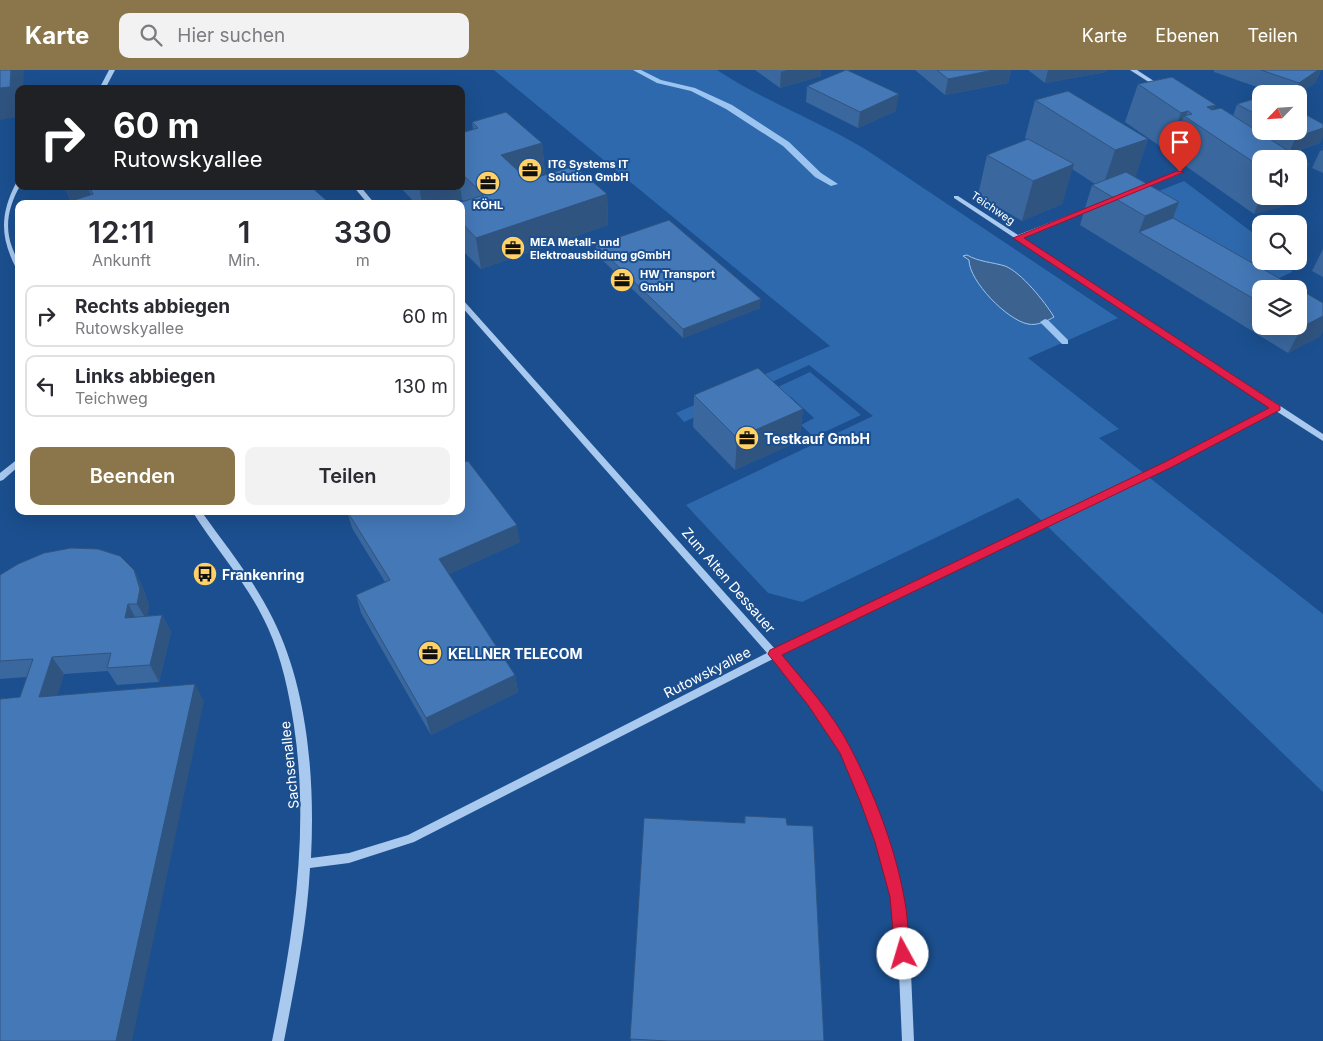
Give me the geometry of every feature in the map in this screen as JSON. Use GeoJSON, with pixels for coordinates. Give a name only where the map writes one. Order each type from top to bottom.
{"type":"FeatureCollection","features":[{"type":"Feature","properties":{"kind":"street"},"geometry":{"type":"LineString","coordinates":[[104,85],[112,70]]}},
{"type":"Feature","properties":{"kind":"street"},"geometry":{"type":"LineString","coordinates":[[1133,70],[1166,91]]}},
{"type":"Feature","properties":{"kind":"street"},"geometry":{"type":"LineString","coordinates":[[1128,193],[1180,172]]}},
{"type":"Feature","properties":{"kind":"street"},"geometry":{"type":"LineString","coordinates":[[15,188],[8,198],[3,220],[4,241],[15,261]]}},
{"type":"Feature","properties":{"kind":"street"},"geometry":{"type":"LineString","coordinates":[[360,190],[368,200]]}},
{"type":"Feature","properties":{"kind":"street","name":"Teichweg"},"geometry":{"type":"LineString","coordinates":[[956,196],[1323,438]]}},
{"type":"Feature","properties":{"kind":"street"},"geometry":{"type":"LineString","coordinates":[[0,198],[8,198]]}},
{"type":"Feature","properties":{"kind":"street","name":"Teichweg"},"geometry":{"type":"LineString","coordinates":[[1017,238],[1102,204]]}},
{"type":"Feature","properties":{"kind":"street","name":"Zum Alten Dessauer"},"geometry":{"type":"LineString","coordinates":[[465,306],[774,654],[812,702],[845,750],[882,842],[897,897],[905,973],[908,1041]]}},
{"type":"Feature","properties":{"kind":"street","name":"Rutowskyallee"},"geometry":{"type":"LineString","coordinates":[[307,863],[349,858],[410,839],[774,654],[1169,464],[1276,408]]}},
{"type":"Feature","properties":{"kind":"street"},"geometry":{"type":"LineString","coordinates":[[0,478],[15,465]]}},
{"type":"Feature","properties":{"kind":"street","name":"Sachsenallee"},"geometry":{"type":"LineString","coordinates":[[199,515],[234,562],[268,618],[289,669],[300,730],[308,800],[307,863],[294,968],[278,1041]]}},
{"type":"Feature","properties":{"kind":"shaded area"},"geometry":{"type":"Polygon","coordinates":[[[494,70],[717,70],[753,91],[865,149],[1118,318],[1028,358],[1119,429],[1099,438],[1323,614],[1323,792],[1018,498],[802,602],[768,593],[686,505],[873,416],[809,365],[684,422],[676,413],[830,346],[494,70]]]}},
{"type":"Feature","properties":{"kind":"shaded area"},"geometry":{"type":"Polygon","coordinates":[[[1184,181],[1252,232],[1252,266],[1141,198],[1184,181]]]}},
{"type":"Feature","properties":{"kind":"shaded area"},"geometry":{"type":"Polygon","coordinates":[[[967,255],[1011,269],[1032,288],[1054,317],[1042,323],[1028,324],[1019,321],[1000,308],[975,278],[969,260],[963,256],[967,255]]]}},
{"type":"Feature","properties":{"kind":"shaded area"},"geometry":{"type":"Polygon","coordinates":[[[1259,270],[1291,270],[1292,272],[1275,280],[1259,270]]]}},
{"type":"Feature","properties":{"kind":"shaded area"},"geometry":{"type":"Polygon","coordinates":[[[810,372],[861,415],[814,437],[801,425],[814,418],[791,397],[777,404],[765,393],[810,372]]]}},
{"type":"Feature","properties":{"kind":"building"},"geometry":{"type":"Polygon","coordinates":[[[0,70],[11,70],[10,87],[0,88],[0,70]]]}},
{"type":"Feature","properties":{"kind":"building"},"geometry":{"type":"Polygon","coordinates":[[[847,70],[899,94],[860,112],[807,86],[847,70]]]}},
{"type":"Feature","properties":{"kind":"building"},"geometry":{"type":"Polygon","coordinates":[[[937,70],[994,70],[948,79],[937,70]]]}},
{"type":"Feature","properties":{"kind":"building"},"geometry":{"type":"Polygon","coordinates":[[[1261,70],[1318,70],[1299,83],[1261,70]]]}},
{"type":"Feature","properties":{"kind":"building"},"geometry":{"type":"Polygon","coordinates":[[[1172,77],[1216,105],[1207,107],[1212,110],[1221,108],[1252,128],[1252,140],[1271,140],[1287,150],[1252,150],[1252,161],[1184,116],[1192,114],[1188,111],[1181,113],[1138,84],[1172,77]]]}},
{"type":"Feature","properties":{"kind":"building"},"geometry":{"type":"Polygon","coordinates":[[[1068,91],[1148,139],[1115,150],[1035,100],[1068,91]]]}},
{"type":"Feature","properties":{"kind":"building"},"geometry":{"type":"Polygon","coordinates":[[[1252,100],[1252,112],[1237,104],[1252,100]]]}},
{"type":"Feature","properties":{"kind":"building"},"geometry":{"type":"Polygon","coordinates":[[[506,112],[542,143],[501,155],[528,180],[574,166],[607,194],[476,238],[465,226],[465,201],[484,195],[465,177],[465,132],[478,128],[472,122],[506,112]]]}},
{"type":"Feature","properties":{"kind":"building"},"geometry":{"type":"Polygon","coordinates":[[[1308,116],[1323,124],[1323,128],[1308,133],[1308,116]]]}},
{"type":"Feature","properties":{"kind":"building"},"geometry":{"type":"Polygon","coordinates":[[[1028,139],[1074,164],[1033,181],[987,155],[1028,139]]]}},
{"type":"Feature","properties":{"kind":"building"},"geometry":{"type":"Polygon","coordinates":[[[1126,172],[1179,202],[1145,216],[1092,185],[1126,172]]]}},
{"type":"Feature","properties":{"kind":"building"},"geometry":{"type":"Polygon","coordinates":[[[91,190],[315,190],[326,200],[74,200],[93,194],[91,190]]]}},
{"type":"Feature","properties":{"kind":"building"},"geometry":{"type":"Polygon","coordinates":[[[1173,218],[1252,263],[1252,270],[1265,270],[1282,280],[1252,280],[1252,298],[1139,232],[1173,218]]]}},
{"type":"Feature","properties":{"kind":"building"},"geometry":{"type":"Polygon","coordinates":[[[669,220],[761,299],[683,329],[596,245],[669,220]]]}},
{"type":"Feature","properties":{"kind":"building"},"geometry":{"type":"Polygon","coordinates":[[[1307,294],[1323,303],[1323,316],[1307,324],[1307,294]]]}},
{"type":"Feature","properties":{"kind":"building"},"geometry":{"type":"Polygon","coordinates":[[[758,368],[803,409],[737,438],[694,395],[758,368]]]}},
{"type":"Feature","properties":{"kind":"building"},"geometry":{"type":"Polygon","coordinates":[[[468,461],[517,525],[439,559],[515,675],[426,718],[356,595],[390,580],[349,515],[465,515],[465,462],[468,461]]]}},
{"type":"Feature","properties":{"kind":"building"},"geometry":{"type":"Polygon","coordinates":[[[71,548],[98,549],[120,556],[134,570],[140,589],[137,604],[128,604],[125,618],[162,615],[150,665],[107,668],[111,653],[52,657],[39,697],[195,684],[116,1041],[0,1041],[0,699],[20,697],[33,659],[0,661],[0,575],[18,564],[44,553],[71,548]]]}},
{"type":"Feature","properties":{"kind":"building"},"geometry":{"type":"Polygon","coordinates":[[[745,816],[786,818],[787,825],[813,826],[824,1041],[668,1041],[630,1039],[644,818],[745,823],[745,816]]]}},
{"type":"Feature","properties":{"kind":"waterway"},"geometry":{"type":"LineString","coordinates":[[636,70],[659,82],[693,89],[729,107],[786,144],[818,175],[834,184]]}},
{"type":"Feature","properties":{"kind":"waterway"},"geometry":{"type":"LineString","coordinates":[[1045,322],[1065,342]]}},
{"type":"Feature","properties":{"kind":"place","name":"ITG Systems IT Solution GmbH"},"geometry":{"type":"Point","coordinates":[530,170]}},
{"type":"Feature","properties":{"kind":"place","name":"KÖHL"},"geometry":{"type":"Point","coordinates":[488,183]}},
{"type":"Feature","properties":{"kind":"place","name":"MEA Metall- und Elektroausbildung gGmbH"},"geometry":{"type":"Point","coordinates":[513,248]}},
{"type":"Feature","properties":{"kind":"place","name":"HW Transport GmbH"},"geometry":{"type":"Point","coordinates":[622,280]}},
{"type":"Feature","properties":{"kind":"place","name":"Testkauf GmbH"},"geometry":{"type":"Point","coordinates":[747,438]}},
{"type":"Feature","properties":{"kind":"place","name":"Frankenring"},"geometry":{"type":"Point","coordinates":[205,574]}},
{"type":"Feature","properties":{"kind":"place","name":"KELLNER TELECOM"},"geometry":{"type":"Point","coordinates":[430,653]}},
{"type":"Feature","properties":{"kind":"route"},"geometry":{"type":"LineString","coordinates":[[903,954],[897,897],[882,842],[867,801],[845,750],[812,702],[774,654],[1169,464],[1276,408],[1017,238],[1180,172]]}}]}
